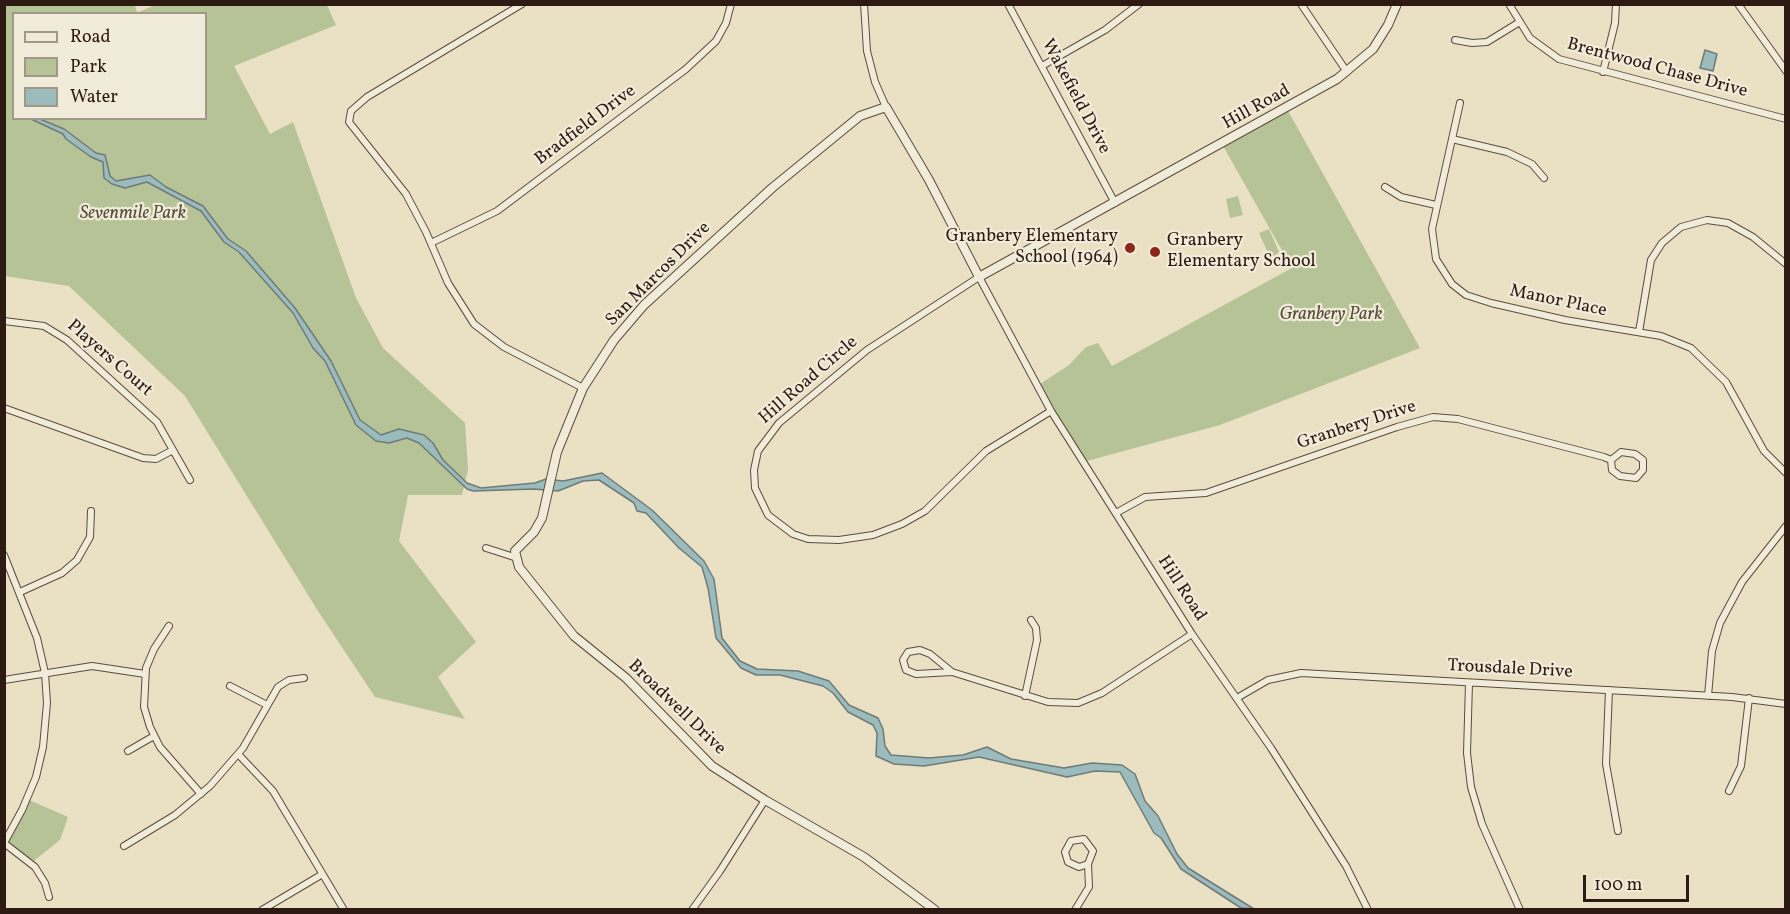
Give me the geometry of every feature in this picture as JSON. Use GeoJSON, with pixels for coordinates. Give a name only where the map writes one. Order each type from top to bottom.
{"type":"FeatureCollection","features":[{"type":"Feature","properties":{"kind":"street"},"geometry":{"type":"LineString","coordinates":[[522,4],[356,105],[350,113],[351,128],[400,187],[431,243],[454,295],[479,329],[504,347],[583,388]]}},
{"type":"Feature","properties":{"kind":"street","name":"Bradfield Drive"},"geometry":{"type":"LineString","coordinates":[[431,243],[497,211],[686,69],[716,41],[726,23],[731,4]]}},
{"type":"Feature","properties":{"kind":"street","name":"Hill Road"},"geometry":{"type":"LineString","coordinates":[[864,4],[867,51],[875,82],[886,107],[933,188],[1051,411],[1192,634],[1237,698],[1346,866],[1368,909]]}},
{"type":"Feature","properties":{"kind":"street","name":"Wakefield Drive"},"geometry":{"type":"LineString","coordinates":[[1008,4],[1115,203]]}},
{"type":"Feature","properties":{"kind":"street"},"geometry":{"type":"LineString","coordinates":[[1042,66],[1105,30],[1139,4]]}},
{"type":"Feature","properties":{"kind":"street"},"geometry":{"type":"LineString","coordinates":[[1301,4],[1347,72]]}},
{"type":"Feature","properties":{"kind":"street","name":"Hill Road"},"geometry":{"type":"LineString","coordinates":[[980,277],[1347,72],[1376,45],[1397,4]]}},
{"type":"Feature","properties":{"kind":"street","name":"Brentwood Chase Drive"},"geometry":{"type":"LineString","coordinates":[[1509,4],[1518,23],[1533,41],[1551,55],[1603,72],[1785,119]]}},
{"type":"Feature","properties":{"kind":"street"},"geometry":{"type":"LineString","coordinates":[[1603,72],[1615,23],[1616,4]]}},
{"type":"Feature","properties":{"kind":"street"},"geometry":{"type":"LineString","coordinates":[[1738,4],[1785,71]]}},
{"type":"Feature","properties":{"kind":"street"},"geometry":{"type":"LineString","coordinates":[[1455,40],[1472,43],[1487,42],[1518,23]]}},
{"type":"Feature","properties":{"kind":"street","name":"Manor Place"},"geometry":{"type":"LineString","coordinates":[[1460,103],[1436,205],[1432,235],[1436,258],[1447,278],[1466,295],[1540,315],[1675,340],[1691,348],[1711,365],[1739,401],[1764,451],[1785,473]]}},
{"type":"Feature","properties":{"kind":"street","name":"San Marcos Drive"},"geometry":{"type":"LineString","coordinates":[[514,556],[517,548],[539,524],[562,436],[583,388],[629,321],[692,260],[848,124],[863,115],[886,107]]}},
{"type":"Feature","properties":{"kind":"street"},"geometry":{"type":"LineString","coordinates":[[1452,139],[1507,152],[1532,164],[1544,178]]}},
{"type":"Feature","properties":{"kind":"street"},"geometry":{"type":"LineString","coordinates":[[1385,187],[1401,197],[1436,205]]}},
{"type":"Feature","properties":{"kind":"street"},"geometry":{"type":"LineString","coordinates":[[1639,332],[1651,260],[1666,238],[1681,226],[1707,220],[1728,223],[1746,232],[1785,264]]}},
{"type":"Feature","properties":{"kind":"street","name":"Hill Road Circle"},"geometry":{"type":"LineString","coordinates":[[980,277],[855,358],[774,428],[763,442],[756,459],[754,482],[759,501],[777,524],[801,537],[839,540],[873,535],[902,524],[925,511],[986,451],[1051,411]]}},
{"type":"Feature","properties":{"kind":"street","name":"Players Court"},"geometry":{"type":"LineString","coordinates":[[4,321],[44,326],[60,334],[152,416],[190,480]]}},
{"type":"Feature","properties":{"kind":"street"},"geometry":{"type":"LineString","coordinates":[[4,408],[143,458],[156,459],[173,450]]}},
{"type":"Feature","properties":{"kind":"street","name":"Granbery Drive"},"geometry":{"type":"LineString","coordinates":[[1116,513],[1147,496],[1206,493],[1433,417],[1458,419],[1611,460]]}},
{"type":"Feature","properties":{"kind":"street","name":"Granbery Drive"},"geometry":{"type":"LineString","coordinates":[[1621,452],[1635,454],[1643,460],[1644,470],[1636,478],[1620,476],[1612,470],[1611,460],[1621,452]]}},
{"type":"Feature","properties":{"kind":"street"},"geometry":{"type":"LineString","coordinates":[[20,592],[62,573],[78,560],[91,531],[91,511]]}},
{"type":"Feature","properties":{"kind":"street"},"geometry":{"type":"LineString","coordinates":[[1708,696],[1714,642],[1724,615],[1742,582],[1785,526]]}},
{"type":"Feature","properties":{"kind":"street"},"geometry":{"type":"LineString","coordinates":[[486,548],[514,556]]}},
{"type":"Feature","properties":{"kind":"street"},"geometry":{"type":"LineString","coordinates":[[4,555],[38,638],[45,673],[47,715],[41,756],[27,801],[4,843],[35,867],[45,883],[49,897]]}},
{"type":"Feature","properties":{"kind":"street","name":"Broadwell Drive"},"geometry":{"type":"LineString","coordinates":[[514,556],[541,597],[574,636],[626,678],[712,766],[765,800],[864,857],[935,909]]}},
{"type":"Feature","properties":{"kind":"street"},"geometry":{"type":"LineString","coordinates":[[1026,696],[1037,640],[1036,628],[1031,620]]}},
{"type":"Feature","properties":{"kind":"street"},"geometry":{"type":"LineString","coordinates":[[170,626],[154,649],[145,674],[144,707],[154,736],[166,756],[201,794]]}},
{"type":"Feature","properties":{"kind":"street"},"geometry":{"type":"LineString","coordinates":[[952,672],[927,675],[912,673],[904,668],[903,660],[908,652],[920,650],[952,672],[1026,696],[1062,704],[1088,700],[1192,634]]}},
{"type":"Feature","properties":{"kind":"street"},"geometry":{"type":"LineString","coordinates":[[4,680],[98,666],[145,674]]}},
{"type":"Feature","properties":{"kind":"street","name":"Trousdale Drive"},"geometry":{"type":"LineString","coordinates":[[1237,698],[1268,680],[1294,673],[1749,698],[1785,704]]}},
{"type":"Feature","properties":{"kind":"street"},"geometry":{"type":"LineString","coordinates":[[124,846],[168,820],[201,794],[238,754],[267,705],[284,682],[304,678]]}},
{"type":"Feature","properties":{"kind":"street"},"geometry":{"type":"LineString","coordinates":[[1469,683],[1467,753],[1471,787],[1482,824],[1520,909]]}},
{"type":"Feature","properties":{"kind":"street"},"geometry":{"type":"LineString","coordinates":[[230,686],[267,705]]}},
{"type":"Feature","properties":{"kind":"street"},"geometry":{"type":"LineString","coordinates":[[1609,690],[1606,764],[1618,831]]}},
{"type":"Feature","properties":{"kind":"street"},"geometry":{"type":"LineString","coordinates":[[1729,791],[1741,766],[1749,698]]}},
{"type":"Feature","properties":{"kind":"street"},"geometry":{"type":"LineString","coordinates":[[128,751],[154,736]]}},
{"type":"Feature","properties":{"kind":"street"},"geometry":{"type":"LineString","coordinates":[[238,754],[273,791],[344,909]]}},
{"type":"Feature","properties":{"kind":"street"},"geometry":{"type":"LineString","coordinates":[[692,909],[720,871],[765,800]]}},
{"type":"Feature","properties":{"kind":"street"},"geometry":{"type":"LineString","coordinates":[[1075,909],[1089,887],[1088,864],[1094,854],[1090,843],[1082,839],[1071,841],[1065,852],[1068,862],[1079,867],[1088,864]]}},
{"type":"Feature","properties":{"kind":"street"},"geometry":{"type":"LineString","coordinates":[[262,909],[321,874]]}},
{"type":"Feature","properties":{"kind":"green space","name":"Sevenmile Park"},"geometry":{"type":"Polygon","coordinates":[[[157,4],[327,5],[336,25],[234,66],[270,134],[293,122],[356,298],[383,348],[465,423],[468,470],[462,495],[408,495],[399,541],[476,642],[438,677],[465,719],[375,697],[318,611],[185,396],[69,286],[5,276],[5,5],[135,5],[137,12],[12,12],[12,120],[207,120],[207,12],[139,12],[157,4]]]}},
{"type":"Feature","properties":{"kind":"green space","name":"Granbery Park"},"geometry":{"type":"Polygon","coordinates":[[[1287,109],[1420,348],[1220,425],[1083,462],[1037,386],[1069,365],[1086,347],[1098,343],[1112,366],[1292,268],[1222,144],[1287,109]]]}},
{"type":"Feature","properties":{"kind":"green space"},"geometry":{"type":"Polygon","coordinates":[[[1238,196],[1243,215],[1230,218],[1226,199],[1238,196]]]}},
{"type":"Feature","properties":{"kind":"green space"},"geometry":{"type":"Polygon","coordinates":[[[1269,229],[1279,252],[1271,259],[1259,233],[1269,229]]]}},
{"type":"Feature","properties":{"kind":"green space"},"geometry":{"type":"Polygon","coordinates":[[[27,799],[68,817],[60,840],[31,863],[5,843],[27,799]]]}},
{"type":"Feature","properties":{"kind":"water"},"geometry":{"type":"Polygon","coordinates":[[[1705,50],[1717,54],[1713,71],[1700,68],[1705,50]]]}},
{"type":"Feature","properties":{"kind":"water"},"geometry":{"type":"Polygon","coordinates":[[[33,120],[42,120],[64,129],[96,153],[105,155],[110,176],[116,181],[150,175],[166,187],[203,206],[228,239],[246,251],[295,308],[331,361],[360,420],[381,435],[399,429],[424,435],[433,443],[443,460],[467,483],[481,488],[535,483],[546,479],[563,481],[602,473],[652,510],[704,561],[714,579],[722,638],[740,661],[757,669],[798,671],[829,681],[849,705],[878,718],[883,729],[885,746],[891,755],[929,758],[963,755],[987,747],[1011,759],[1064,768],[1092,763],[1122,765],[1135,774],[1145,801],[1158,816],[1177,854],[1188,868],[1254,909],[1241,908],[1181,869],[1161,838],[1154,833],[1120,772],[1095,771],[1067,777],[979,757],[924,766],[894,764],[876,756],[877,733],[873,725],[848,712],[833,693],[823,686],[780,675],[756,675],[741,668],[716,638],[708,588],[702,567],[679,548],[646,513],[637,511],[634,503],[599,480],[583,481],[558,491],[534,489],[473,491],[467,489],[419,443],[407,438],[389,443],[376,441],[356,425],[325,361],[313,348],[293,313],[239,252],[224,242],[201,211],[147,182],[125,188],[112,184],[104,178],[103,162],[91,157],[66,139],[63,134],[33,120]]]}},
{"type":"Feature","properties":{"kind":"place","name":"Granbery Elementary School (1964)"},"geometry":{"type":"Point","coordinates":[1130,248]}},
{"type":"Feature","properties":{"kind":"place","name":"Granbery Elementary School"},"geometry":{"type":"Point","coordinates":[1155,252]}}]}
